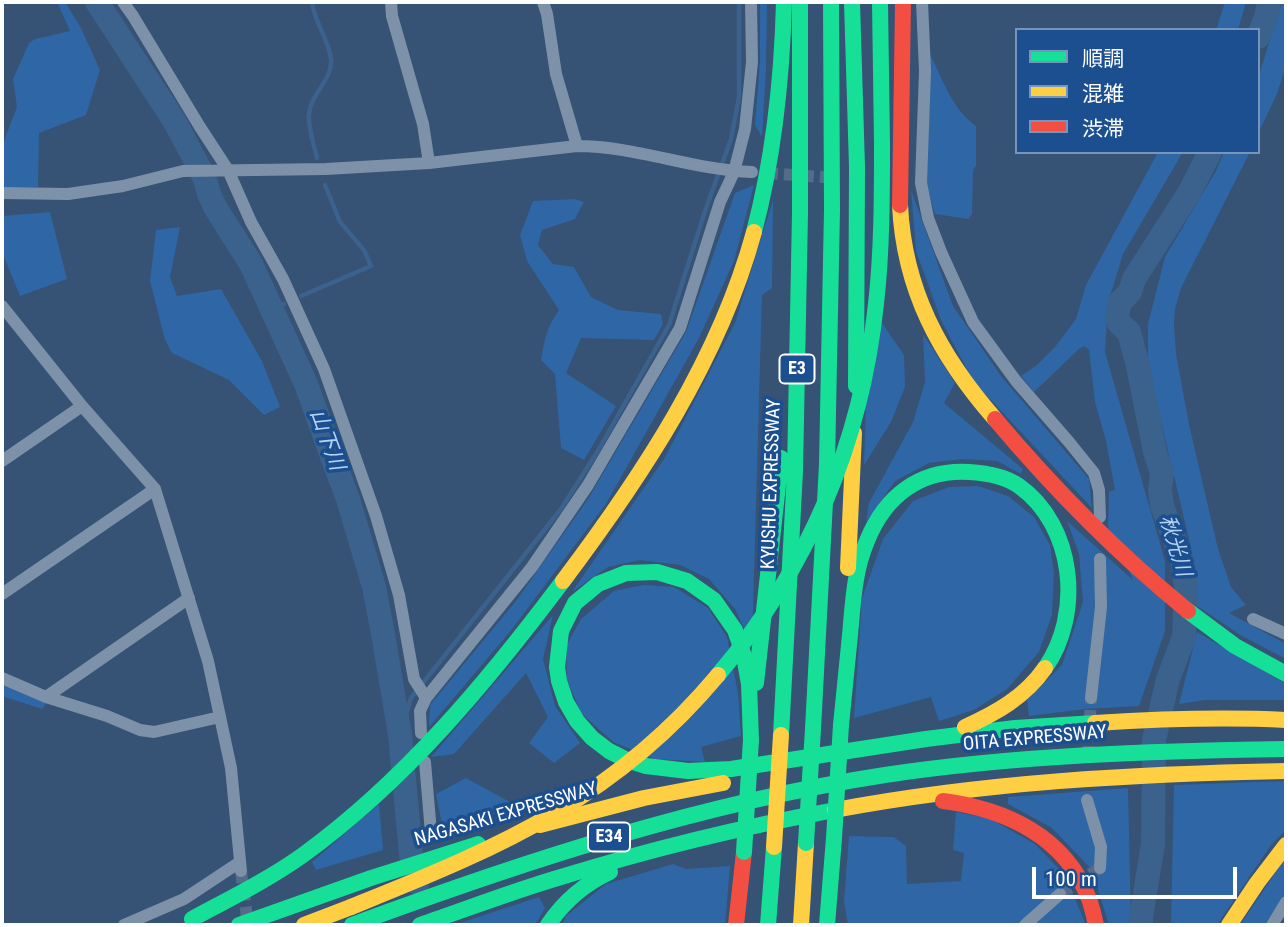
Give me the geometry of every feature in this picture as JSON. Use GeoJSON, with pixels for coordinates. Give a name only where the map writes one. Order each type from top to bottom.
{"type":"FeatureCollection","features":[{"type":"Feature","properties":{"kind":"highway"},"geometry":{"type":"LineString","coordinates":[[192,919],[269,877],[313,847],[420,758],[514,645],[590,545],[651,454],[702,365],[741,272],[771,159],[780,94],[784,2]]}},
{"type":"Feature","properties":{"kind":"highway","name":"KYUSHU EXPRESSWAY"},"geometry":{"type":"LineString","coordinates":[[768,925],[795,471],[800,212],[800,2]]}},
{"type":"Feature","properties":{"kind":"highway","name":"E3"},"geometry":{"type":"LineString","coordinates":[[801,925],[827,451],[832,210],[831,2]]}},
{"type":"Feature","properties":{"kind":"highway"},"geometry":{"type":"LineString","coordinates":[[827,925],[841,725],[857,349],[857,155],[852,2]]}},
{"type":"Feature","properties":{"kind":"highway"},"geometry":{"type":"LineString","coordinates":[[304,925],[402,887],[507,838],[556,813],[597,785],[679,717],[716,678],[752,633],[786,582],[820,516],[842,459],[859,403],[870,353],[877,300],[883,145],[880,2]]}},
{"type":"Feature","properties":{"kind":"highway"},"geometry":{"type":"LineString","coordinates":[[903,2],[901,225],[911,275],[930,326],[957,371],[994,419],[1063,496],[1130,562],[1184,608],[1239,649],[1286,674]]}},
{"type":"Feature","properties":{"kind":"highway"},"geometry":{"type":"LineString","coordinates":[[738,925],[751,740],[780,463],[791,287],[800,212]]}},
{"type":"Feature","properties":{"kind":"highway"},"geometry":{"type":"LineString","coordinates":[[841,725],[857,573],[864,547],[883,511],[910,485],[941,472],[961,470],[998,475],[1028,492],[1040,503],[1058,533],[1069,570],[1068,610],[1064,630],[1047,666],[1021,694],[986,718],[926,739],[862,756]]}},
{"type":"Feature","properties":{"kind":"highway"},"geometry":{"type":"LineString","coordinates":[[751,740],[749,688],[736,632],[718,603],[692,582],[677,575],[631,572],[597,585],[573,608],[564,623],[556,657],[561,692],[573,716],[592,738],[622,758],[639,765],[679,772],[731,769],[1015,728],[1119,725]]}},
{"type":"Feature","properties":{"kind":"highway","name":"OITA EXPRESSWAY"},"geometry":{"type":"LineString","coordinates":[[371,872],[588,807],[862,756],[1119,725],[1286,722]]}},
{"type":"Feature","properties":{"kind":"highway","name":"OITA EXPRESSWAY"},"geometry":{"type":"LineString","coordinates":[[352,925],[536,860],[607,838],[790,793],[928,770],[1024,759],[1202,750],[1286,750]]}},
{"type":"Feature","properties":{"kind":"highway"},"geometry":{"type":"LineString","coordinates":[[427,923],[558,878],[669,847],[781,820],[879,802],[983,788],[1116,777],[1286,771]]}},
{"type":"Feature","properties":{"kind":"highway"},"geometry":{"type":"LineString","coordinates":[[548,925],[562,906],[589,883],[647,859],[879,802]]}},
{"type":"Feature","properties":{"kind":"highway"},"geometry":{"type":"LineString","coordinates":[[669,847],[880,807],[920,802],[962,802],[1019,821],[1035,831],[1063,857],[1083,886],[1096,925]]}},
{"type":"Feature","properties":{"kind":"highway"},"geometry":{"type":"LineString","coordinates":[[834,838],[837,925]]}},
{"type":"Feature","properties":{"kind":"highway"},"geometry":{"type":"LineString","coordinates":[[1229,925],[1286,845]]}},
{"type":"Feature","properties":{"kind":"highway"},"geometry":{"type":"LineString","coordinates":[[293,889],[371,872]]}},
{"type":"Feature","properties":{"kind":"highway"},"geometry":{"type":"LineString","coordinates":[[239,925],[371,872]]}},
{"type":"Feature","properties":{"kind":"highway"},"geometry":{"type":"LineString","coordinates":[[175,925],[268,896]]}},
{"type":"Feature","properties":{"kind":"street"},"geometry":{"type":"LineString","coordinates":[[122,2],[228,170],[251,222],[283,279],[324,369],[376,516],[399,595],[414,679],[426,698]]}},
{"type":"Feature","properties":{"kind":"street"},"geometry":{"type":"LineString","coordinates":[[391,2],[392,16],[423,124],[429,163]]}},
{"type":"Feature","properties":{"kind":"street"},"geometry":{"type":"LineString","coordinates":[[543,2],[556,74],[577,146]]}},
{"type":"Feature","properties":{"kind":"street"},"geometry":{"type":"LineString","coordinates":[[421,733],[420,711],[426,698],[531,567],[588,485],[680,328],[745,129],[752,62],[751,2]]}},
{"type":"Feature","properties":{"kind":"street"},"geometry":{"type":"LineString","coordinates":[[922,2],[925,71],[916,183],[928,218],[973,322],[1016,381],[1094,473],[1099,490],[1100,517]]}},
{"type":"Feature","properties":{"kind":"street"},"geometry":{"type":"LineString","coordinates":[[2,193],[68,194],[123,186],[183,171],[326,169],[429,163],[577,146],[601,146],[711,168],[752,172]]}},
{"type":"Feature","properties":{"kind":"street"},"geometry":{"type":"LineString","coordinates":[[2,306],[6,322],[155,489],[208,661],[231,768],[240,866],[184,899],[124,925]]}},
{"type":"Feature","properties":{"kind":"street"},"geometry":{"type":"LineString","coordinates":[[2,461],[82,406]]}},
{"type":"Feature","properties":{"kind":"street"},"geometry":{"type":"LineString","coordinates":[[2,594],[155,489]]}},
{"type":"Feature","properties":{"kind":"street"},"geometry":{"type":"LineString","coordinates":[[1091,698],[1101,607],[1100,559]]}},
{"type":"Feature","properties":{"kind":"street"},"geometry":{"type":"LineString","coordinates":[[46,697],[188,598]]}},
{"type":"Feature","properties":{"kind":"street"},"geometry":{"type":"LineString","coordinates":[[1253,619],[1286,634]]}},
{"type":"Feature","properties":{"kind":"street"},"geometry":{"type":"LineString","coordinates":[[2,678],[46,697],[107,716],[139,730],[154,732],[220,717]]}},
{"type":"Feature","properties":{"kind":"street"},"geometry":{"type":"LineString","coordinates":[[420,758],[431,833]]}},
{"type":"Feature","properties":{"kind":"street"},"geometry":{"type":"LineString","coordinates":[[1087,800],[1101,847],[1100,868]]}},
{"type":"Feature","properties":{"kind":"street"},"geometry":{"type":"LineString","coordinates":[[1025,925],[1059,894]]}},
{"type":"Feature","properties":{"kind":"street"},"geometry":{"type":"LineString","coordinates":[[1272,925],[1286,902]]}},
{"type":"Feature","properties":{"kind":"shaded area"},"geometry":{"type":"Polygon","coordinates":[[[57,2],[65,2],[81,28],[100,70],[86,115],[39,133],[38,187],[2,187],[2,146],[17,107],[13,79],[29,43],[35,39],[70,31],[57,2]]]}},
{"type":"Feature","properties":{"kind":"shaded area"},"geometry":{"type":"Polygon","coordinates":[[[760,2],[767,2],[762,137],[755,125],[760,62],[760,2]]]}},
{"type":"Feature","properties":{"kind":"shaded area"},"geometry":{"type":"Polygon","coordinates":[[[1225,2],[1246,2],[1239,28],[1217,28],[1225,2]]]}},
{"type":"Feature","properties":{"kind":"shaded area"},"geometry":{"type":"Polygon","coordinates":[[[1282,2],[1286,2],[1286,67],[1260,130],[1260,72],[1282,2]]]}},
{"type":"Feature","properties":{"kind":"shaded area"},"geometry":{"type":"Polygon","coordinates":[[[930,54],[954,103],[976,126],[972,214],[968,219],[935,214],[926,184],[930,54]]]}},
{"type":"Feature","properties":{"kind":"shaded area"},"geometry":{"type":"Polygon","coordinates":[[[1157,154],[1182,154],[1123,254],[1108,303],[1105,352],[1165,561],[1165,631],[1139,706],[1029,716],[1027,700],[1062,665],[1083,602],[1079,554],[1067,521],[1133,580],[1108,527],[1109,491],[1115,490],[1095,402],[1089,350],[1085,346],[1080,348],[1034,392],[1021,376],[1055,347],[1076,319],[1086,285],[1157,154]]]}},
{"type":"Feature","properties":{"kind":"shaded area"},"geometry":{"type":"Polygon","coordinates":[[[1223,154],[1249,154],[1181,288],[1175,309],[1176,354],[1218,549],[1231,587],[1246,605],[1229,613],[1286,644],[1286,659],[1242,636],[1197,606],[1194,561],[1148,366],[1148,324],[1165,257],[1216,171],[1223,154]]]}},
{"type":"Feature","properties":{"kind":"shaded area"},"geometry":{"type":"Polygon","coordinates":[[[754,185],[734,261],[699,338],[606,504],[509,633],[429,727],[430,705],[516,601],[588,499],[686,332],[735,193],[754,185]]]}},
{"type":"Feature","properties":{"kind":"shaded area"},"geometry":{"type":"Polygon","coordinates":[[[911,190],[953,306],[1001,376],[1089,479],[1092,508],[973,381],[941,320],[916,251],[911,190]]]}},
{"type":"Feature","properties":{"kind":"shaded area"},"geometry":{"type":"Polygon","coordinates":[[[575,199],[584,202],[575,219],[542,230],[538,245],[553,264],[574,267],[591,297],[618,310],[661,314],[663,324],[654,340],[581,338],[566,373],[616,406],[584,460],[561,448],[555,374],[541,360],[547,334],[559,310],[527,261],[520,235],[533,201],[575,199]]]}},
{"type":"Feature","properties":{"kind":"shaded area"},"geometry":{"type":"Polygon","coordinates":[[[773,200],[772,288],[762,295],[752,646],[735,609],[709,579],[680,565],[640,560],[608,567],[572,592],[664,459],[735,323],[773,200]]]}},
{"type":"Feature","properties":{"kind":"shaded area"},"geometry":{"type":"Polygon","coordinates":[[[50,212],[67,279],[20,296],[2,252],[2,216],[50,212]]]}},
{"type":"Feature","properties":{"kind":"shaded area"},"geometry":{"type":"Polygon","coordinates":[[[180,227],[170,277],[177,296],[221,289],[262,361],[280,407],[264,415],[229,380],[172,353],[165,340],[150,281],[156,230],[180,227]]]}},
{"type":"Feature","properties":{"kind":"shaded area"},"geometry":{"type":"Polygon","coordinates":[[[869,304],[904,355],[905,387],[891,422],[864,465],[869,304]]]}},
{"type":"Feature","properties":{"kind":"shaded area"},"geometry":{"type":"Polygon","coordinates":[[[923,334],[955,383],[944,403],[1023,469],[1021,474],[997,461],[962,459],[929,463],[895,481],[866,522],[869,503],[913,422],[925,382],[923,334]]]}},
{"type":"Feature","properties":{"kind":"shaded area"},"geometry":{"type":"Polygon","coordinates":[[[978,486],[1008,496],[1034,517],[1050,545],[1054,573],[1052,615],[1039,652],[1007,689],[974,710],[939,721],[931,697],[854,718],[862,598],[883,539],[913,501],[949,487],[978,486]]]}},
{"type":"Feature","properties":{"kind":"shaded area"},"geometry":{"type":"Polygon","coordinates":[[[644,585],[674,587],[708,608],[727,637],[738,693],[741,736],[701,747],[705,762],[655,759],[613,742],[581,713],[567,680],[566,646],[581,619],[614,591],[644,585]]]}},
{"type":"Feature","properties":{"kind":"shaded area"},"geometry":{"type":"Polygon","coordinates":[[[553,615],[543,659],[555,706],[580,743],[554,763],[529,743],[548,717],[526,673],[454,754],[431,757],[553,615]]]}},
{"type":"Feature","properties":{"kind":"shaded area"},"geometry":{"type":"Polygon","coordinates":[[[1197,632],[1286,684],[1286,700],[1205,700],[1179,704],[1197,632]]]}},
{"type":"Feature","properties":{"kind":"shaded area"},"geometry":{"type":"Polygon","coordinates":[[[2,684],[47,702],[42,709],[2,696],[2,684]]]}},
{"type":"Feature","properties":{"kind":"shaded area"},"geometry":{"type":"Polygon","coordinates":[[[466,778],[519,807],[443,829],[436,794],[466,778]]]}},
{"type":"Feature","properties":{"kind":"shaded area"},"geometry":{"type":"Polygon","coordinates":[[[1286,781],[1286,830],[1271,845],[1217,925],[1171,925],[1174,785],[1286,781]]]}},
{"type":"Feature","properties":{"kind":"shaded area"},"geometry":{"type":"Polygon","coordinates":[[[1128,788],[1131,925],[1109,925],[1092,870],[1052,828],[1008,804],[1008,797],[1128,788]]]}},
{"type":"Feature","properties":{"kind":"shaded area"},"geometry":{"type":"Polygon","coordinates":[[[379,804],[383,850],[316,870],[312,862],[379,804]]]}},
{"type":"Feature","properties":{"kind":"shaded area"},"geometry":{"type":"Polygon","coordinates":[[[956,812],[991,819],[1035,844],[1065,875],[1084,925],[848,925],[844,901],[849,836],[894,837],[906,846],[907,884],[961,881],[964,853],[953,850],[956,812]]]}},
{"type":"Feature","properties":{"kind":"shaded area"},"geometry":{"type":"Polygon","coordinates":[[[1286,857],[1286,892],[1264,925],[1240,925],[1286,857]]]}},
{"type":"Feature","properties":{"kind":"shaded area"},"geometry":{"type":"Polygon","coordinates":[[[673,864],[686,869],[730,866],[725,925],[562,925],[566,916],[606,884],[673,864]]]}},
{"type":"Feature","properties":{"kind":"shaded area"},"geometry":{"type":"Polygon","coordinates":[[[539,897],[545,908],[535,925],[454,925],[539,897]]]}},
{"type":"Feature","properties":{"kind":"waterway","name":"山下川"},"geometry":{"type":"LineString","coordinates":[[97,2],[175,122],[205,179],[215,207],[251,264],[306,384],[348,499],[374,587],[383,634],[400,735],[411,855],[417,883]]}},
{"type":"Feature","properties":{"kind":"waterway"},"geometry":{"type":"LineString","coordinates":[[312,2],[331,59],[329,74],[310,107],[310,131],[317,158]]}},
{"type":"Feature","properties":{"kind":"waterway"},"geometry":{"type":"LineString","coordinates":[[400,735],[411,698],[561,509],[599,449],[669,325],[731,139],[739,97],[739,2]]}},
{"type":"Feature","properties":{"kind":"waterway","name":"秋光川"},"geometry":{"type":"LineString","coordinates":[[1260,32],[1269,2]]}},
{"type":"Feature","properties":{"kind":"waterway","name":"秋光川"},"geometry":{"type":"LineString","coordinates":[[1141,925],[1153,844],[1154,740],[1168,679],[1184,637],[1186,587],[1182,559],[1162,506],[1162,473],[1155,452],[1138,366],[1129,332],[1119,323],[1117,316],[1120,302],[1130,292],[1134,279],[1189,193],[1209,154]]}},
{"type":"Feature","properties":{"kind":"waterway"},"geometry":{"type":"LineString","coordinates":[[301,296],[371,266],[364,250],[340,222],[325,185]]}},
{"type":"Feature","properties":{"kind":"waterway"},"geometry":{"type":"LineString","coordinates":[[271,310],[284,304]]}},
{"type":"Feature","properties":{"kind":"tunnel"},"geometry":{"type":"LineString","coordinates":[[766,173],[836,178]]}},
{"type":"Feature","properties":{"kind":"tunnel"},"geometry":{"type":"LineString","coordinates":[[1088,758],[1091,698]]}},
{"type":"Feature","properties":{"kind":"tunnel"},"geometry":{"type":"LineString","coordinates":[[1060,894],[1100,868]]}},
{"type":"Feature","properties":{"kind":"tunnel"},"geometry":{"type":"LineString","coordinates":[[241,871],[248,925]]}},
{"type":"Feature","properties":{"kind":"traffic: fast"},"geometry":{"type":"LineString","coordinates":[[754,232],[776,118],[784,2]]}},
{"type":"Feature","properties":{"kind":"traffic: fast"},"geometry":{"type":"LineString","coordinates":[[781,735],[795,471],[800,213],[800,2]]}},
{"type":"Feature","properties":{"kind":"traffic: fast"},"geometry":{"type":"LineString","coordinates":[[813,729],[827,464],[832,210],[831,2]]}},
{"type":"Feature","properties":{"kind":"traffic: fast"},"geometry":{"type":"LineString","coordinates":[[852,2],[857,167],[856,386]]}},
{"type":"Feature","properties":{"kind":"traffic: fast"},"geometry":{"type":"LineString","coordinates":[[880,2],[882,144]]}},
{"type":"Feature","properties":{"kind":"traffic: fast"},"geometry":{"type":"LineString","coordinates":[[718,675],[779,591],[804,547],[843,455],[869,356],[876,304],[881,244],[882,144]]}},
{"type":"Feature","properties":{"kind":"traffic: fast"},"geometry":{"type":"LineString","coordinates":[[756,683],[781,458]]}},
{"type":"Feature","properties":{"kind":"traffic: fast"},"geometry":{"type":"LineString","coordinates":[[841,725],[855,587],[867,541],[894,499],[906,489],[935,475],[969,472],[1008,480],[1038,503],[1052,524],[1062,547],[1068,597],[1065,622],[1057,646],[1045,668]]}},
{"type":"Feature","properties":{"kind":"traffic: fast"},"geometry":{"type":"LineString","coordinates":[[751,740],[749,684],[744,656],[735,630],[714,600],[687,581],[657,572],[626,573],[598,584],[575,603],[561,631],[557,667],[566,702],[577,721],[592,738],[609,751],[646,766],[688,771],[731,769],[926,739],[1015,728],[1095,723]]}},
{"type":"Feature","properties":{"kind":"traffic: fast"},"geometry":{"type":"LineString","coordinates":[[192,919],[290,864],[376,795],[475,692],[563,581]]}},
{"type":"Feature","properties":{"kind":"traffic: fast"},"geometry":{"type":"LineString","coordinates":[[1188,611],[1235,646],[1286,674]]}},
{"type":"Feature","properties":{"kind":"traffic: fast"},"geometry":{"type":"LineString","coordinates":[[834,838],[841,725]]}},
{"type":"Feature","properties":{"kind":"traffic: fast"},"geometry":{"type":"LineString","coordinates":[[806,843],[813,729]]}},
{"type":"Feature","properties":{"kind":"traffic: fast"},"geometry":{"type":"LineString","coordinates":[[744,852],[751,740]]}},
{"type":"Feature","properties":{"kind":"traffic: fast"},"geometry":{"type":"LineString","coordinates":[[352,925],[483,878],[615,836],[749,801],[817,787],[885,775],[985,763],[1135,753],[1286,749]]}},
{"type":"Feature","properties":{"kind":"traffic: fast"},"geometry":{"type":"LineString","coordinates":[[420,925],[525,888],[629,857],[731,831],[835,810]]}},
{"type":"Feature","properties":{"kind":"traffic: fast"},"geometry":{"type":"LineString","coordinates":[[827,925],[834,838]]}},
{"type":"Feature","properties":{"kind":"traffic: fast"},"geometry":{"type":"LineString","coordinates":[[239,925],[371,878],[478,844]]}},
{"type":"Feature","properties":{"kind":"traffic: fast"},"geometry":{"type":"LineString","coordinates":[[768,925],[774,847]]}},
{"type":"Feature","properties":{"kind":"traffic: fast"},"geometry":{"type":"LineString","coordinates":[[548,925],[575,894],[610,872]]}},
{"type":"Feature","properties":{"kind":"traffic: slow"},"geometry":{"type":"LineString","coordinates":[[900,205],[909,265],[928,320],[958,371],[995,419]]}},
{"type":"Feature","properties":{"kind":"traffic: slow"},"geometry":{"type":"LineString","coordinates":[[563,581],[621,500],[675,415],[720,326],[754,232]]}},
{"type":"Feature","properties":{"kind":"traffic: slow"},"geometry":{"type":"LineString","coordinates":[[848,568],[854,433]]}},
{"type":"Feature","properties":{"kind":"traffic: slow"},"geometry":{"type":"LineString","coordinates":[[965,727],[1009,703],[1045,668]]}},
{"type":"Feature","properties":{"kind":"traffic: slow"},"geometry":{"type":"LineString","coordinates":[[351,907],[481,852],[578,799],[622,768],[663,733],[718,675]]}},
{"type":"Feature","properties":{"kind":"traffic: slow"},"geometry":{"type":"LineString","coordinates":[[1095,723],[1191,719],[1286,720]]}},
{"type":"Feature","properties":{"kind":"traffic: slow"},"geometry":{"type":"LineString","coordinates":[[774,847],[781,735]]}},
{"type":"Feature","properties":{"kind":"traffic: slow"},"geometry":{"type":"LineString","coordinates":[[835,810],[891,800],[1059,781],[1286,771]]}},
{"type":"Feature","properties":{"kind":"traffic: slow"},"geometry":{"type":"LineString","coordinates":[[540,825],[644,798],[723,783]]}},
{"type":"Feature","properties":{"kind":"traffic: slow"},"geometry":{"type":"LineString","coordinates":[[801,925],[806,843]]}},
{"type":"Feature","properties":{"kind":"traffic: slow"},"geometry":{"type":"LineString","coordinates":[[1229,925],[1286,845]]}},
{"type":"Feature","properties":{"kind":"traffic: slow"},"geometry":{"type":"LineString","coordinates":[[304,925],[351,907]]}},
{"type":"Feature","properties":{"kind":"traffic: jam"},"geometry":{"type":"LineString","coordinates":[[900,205],[903,2]]}},
{"type":"Feature","properties":{"kind":"traffic: jam"},"geometry":{"type":"LineString","coordinates":[[995,419],[1087,520],[1188,611]]}},
{"type":"Feature","properties":{"kind":"traffic: jam"},"geometry":{"type":"LineString","coordinates":[[943,801],[989,811],[1010,819],[1049,842],[1065,858],[1078,877],[1089,899],[1096,925]]}},
{"type":"Feature","properties":{"kind":"traffic: jam"},"geometry":{"type":"LineString","coordinates":[[736,925],[744,852]]}}]}
